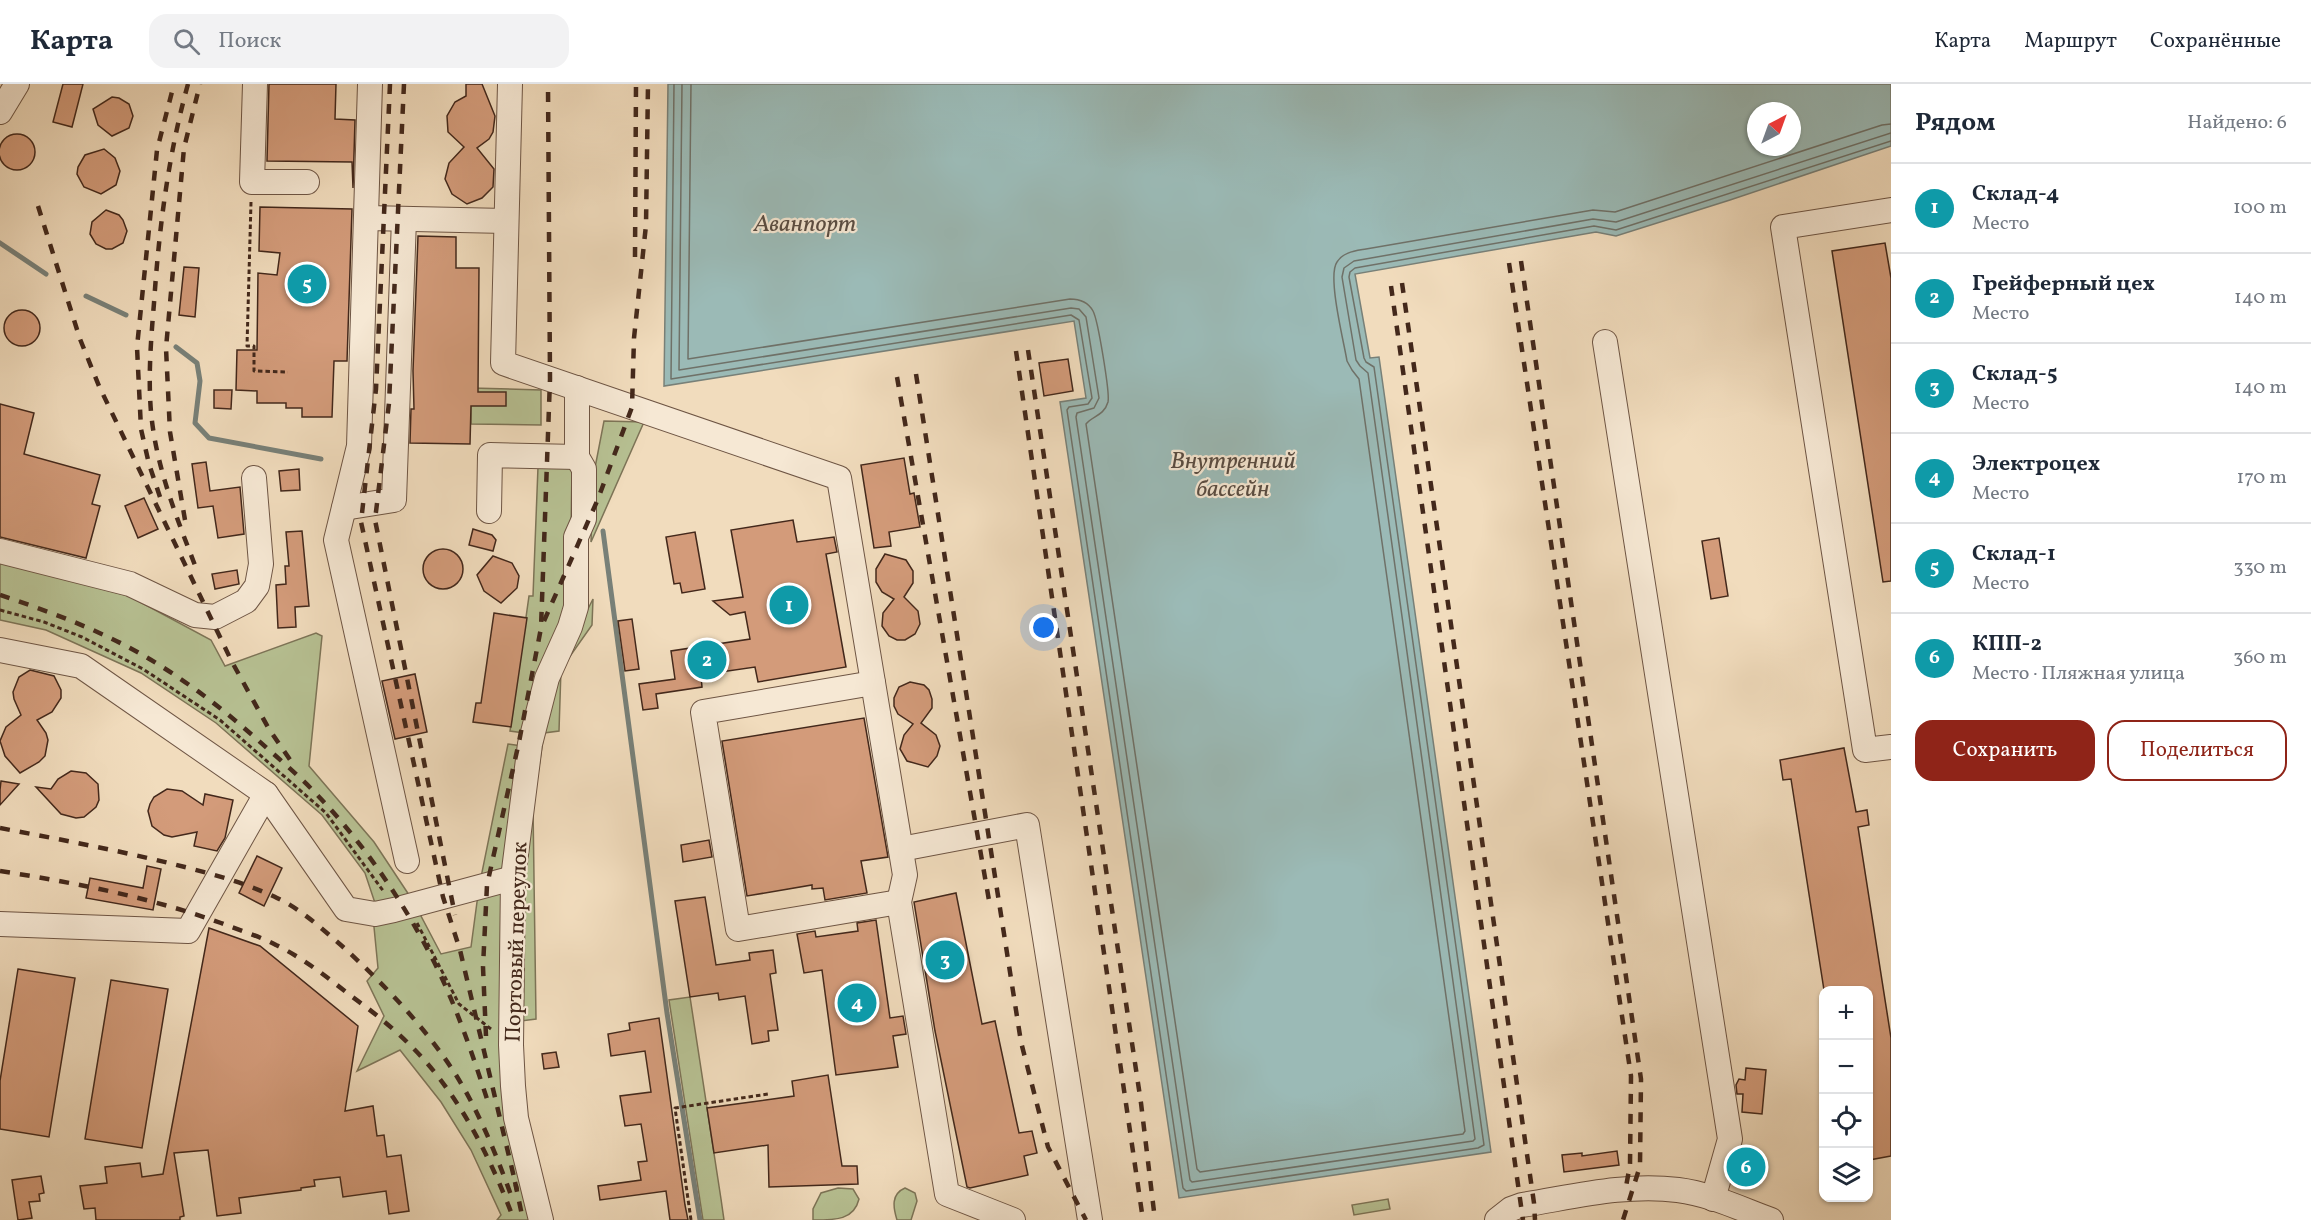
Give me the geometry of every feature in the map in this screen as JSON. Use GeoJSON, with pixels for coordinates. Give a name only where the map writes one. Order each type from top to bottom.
{"type":"FeatureCollection","features":[{"type":"Feature","properties":{"kind":"street"},"geometry":{"type":"LineString","coordinates":[[0,112],[17,84]]}},
{"type":"Feature","properties":{"kind":"street"},"geometry":{"type":"LineString","coordinates":[[255,84],[252,182],[307,182]]}},
{"type":"Feature","properties":{"kind":"street"},"geometry":{"type":"LineString","coordinates":[[370,84],[359,446],[336,540],[407,861]]}},
{"type":"Feature","properties":{"kind":"street"},"geometry":{"type":"LineString","coordinates":[[510,84],[502,363],[838,478],[905,875],[899,902],[947,1194],[1013,1220]]}},
{"type":"Feature","properties":{"kind":"street"},"geometry":{"type":"LineString","coordinates":[[1891,210],[1783,227],[1865,750],[1891,747]]}},
{"type":"Feature","properties":{"kind":"street"},"geometry":{"type":"LineString","coordinates":[[367,218],[506,221]]}},
{"type":"Feature","properties":{"kind":"street"},"geometry":{"type":"LineString","coordinates":[[344,508],[394,500],[405,219]]}},
{"type":"Feature","properties":{"kind":"street"},"geometry":{"type":"LineString","coordinates":[[1605,342],[1730,1139],[1713,1199]]}},
{"type":"Feature","properties":{"kind":"street","name":"Портовый переулок"},"geometry":{"type":"LineString","coordinates":[[541,1220],[516,1118],[513,1086],[511,1045],[513,878],[530,744],[547,678],[570,627],[576,607],[576,537],[584,519],[584,469],[577,457],[577,388]]}},
{"type":"Feature","properties":{"kind":"street"},"geometry":{"type":"LineString","coordinates":[[489,511],[490,455],[577,457]]}},
{"type":"Feature","properties":{"kind":"street"},"geometry":{"type":"LineString","coordinates":[[0,551],[130,584],[195,615],[215,617],[246,602],[257,586],[261,564],[254,478]]}},
{"type":"Feature","properties":{"kind":"street"},"geometry":{"type":"LineString","coordinates":[[0,650],[81,666],[266,794],[346,909],[375,914],[513,878]]}},
{"type":"Feature","properties":{"kind":"street"},"geometry":{"type":"LineString","coordinates":[[873,683],[703,712],[738,929],[899,902]]}},
{"type":"Feature","properties":{"kind":"street"},"geometry":{"type":"LineString","coordinates":[[0,924],[188,931],[266,794]]}},
{"type":"Feature","properties":{"kind":"street"},"geometry":{"type":"LineString","coordinates":[[901,849],[1027,825],[1090,1220]]}},
{"type":"Feature","properties":{"kind":"street"},"geometry":{"type":"LineString","coordinates":[[1497,1220],[1511,1209],[1522,1205],[1626,1188],[1677,1190],[1713,1199],[1771,1220]]}},
{"type":"Feature","properties":{"kind":"path"},"geometry":{"type":"LineString","coordinates":[[252,182],[247,346],[254,346],[254,371],[288,372]]}},
{"type":"Feature","properties":{"kind":"path"},"geometry":{"type":"LineString","coordinates":[[691,1220],[675,1108],[768,1094]]}},
{"type":"Feature","properties":{"kind":"green space"},"geometry":{"type":"Polygon","coordinates":[[[471,388],[541,390],[541,425],[471,424],[471,388]]]}},
{"type":"Feature","properties":{"kind":"green space"},"geometry":{"type":"Polygon","coordinates":[[[604,421],[644,422],[591,542],[593,478],[604,421]]]}},
{"type":"Feature","properties":{"kind":"green space"},"geometry":{"type":"Polygon","coordinates":[[[538,467],[572,467],[570,599],[524,733],[510,731],[529,596],[533,596],[538,467]]]}},
{"type":"Feature","properties":{"kind":"green space"},"geometry":{"type":"Polygon","coordinates":[[[0,561],[129,596],[211,640],[225,666],[316,633],[322,636],[309,766],[374,842],[413,901],[441,954],[471,947],[479,887],[508,744],[522,746],[507,875],[534,1220],[497,1220],[501,1215],[471,1150],[441,1102],[400,1050],[357,1071],[384,1016],[367,981],[378,968],[374,927],[376,906],[365,873],[322,815],[216,723],[141,673],[46,630],[0,620],[0,561]]]}},
{"type":"Feature","properties":{"kind":"green space"},"geometry":{"type":"Polygon","coordinates":[[[593,599],[592,625],[561,669],[559,731],[544,733],[533,807],[536,1019],[521,1021],[523,870],[535,751],[559,666],[593,599]]]}},
{"type":"Feature","properties":{"kind":"green space"},"geometry":{"type":"Polygon","coordinates":[[[690,997],[724,1220],[703,1220],[669,1000],[690,997]]]}},
{"type":"Feature","properties":{"kind":"green space"},"geometry":{"type":"Polygon","coordinates":[[[838,1188],[853,1189],[859,1199],[857,1206],[843,1217],[813,1220],[813,1209],[821,1193],[838,1188]]]}},
{"type":"Feature","properties":{"kind":"green space"},"geometry":{"type":"Polygon","coordinates":[[[905,1188],[915,1193],[917,1201],[911,1220],[897,1220],[895,1197],[905,1188]]]}},
{"type":"Feature","properties":{"kind":"green space"},"geometry":{"type":"Polygon","coordinates":[[[1388,1199],[1390,1209],[1354,1215],[1352,1205],[1388,1199]]]}},
{"type":"Feature","properties":{"kind":"water"},"geometry":{"type":"Polygon","coordinates":[[[668,84],[1891,84],[1891,146],[1616,236],[1596,232],[1355,274],[1370,358],[1379,357],[1491,1152],[1179,1198],[1060,402],[1086,398],[1074,321],[664,386],[668,84]]]}},
{"type":"Feature","properties":{"kind":"building"},"geometry":{"type":"Polygon","coordinates":[[[63,84],[83,84],[72,127],[53,122],[63,84]]]}},
{"type":"Feature","properties":{"kind":"building"},"geometry":{"type":"Polygon","coordinates":[[[269,84],[336,84],[335,119],[355,120],[353,188],[352,162],[267,161],[269,84]]]}},
{"type":"Feature","properties":{"kind":"building"},"geometry":{"type":"Polygon","coordinates":[[[466,84],[482,84],[495,116],[493,132],[489,139],[477,148],[494,169],[493,187],[482,198],[467,204],[452,194],[445,179],[449,163],[464,147],[448,132],[447,116],[455,102],[466,96],[466,84]]]}},
{"type":"Feature","properties":{"kind":"building"},"geometry":{"type":"Polygon","coordinates":[[[112,97],[129,104],[133,116],[129,128],[112,136],[98,125],[93,109],[112,97]]]}},
{"type":"Feature","properties":{"kind":"building"},"geometry":{"type":"Polygon","coordinates":[[[17,134],[30,139],[35,152],[30,165],[17,170],[4,165],[-1,152],[4,139],[17,134]]]}},
{"type":"Feature","properties":{"kind":"building"},"geometry":{"type":"Polygon","coordinates":[[[104,149],[115,158],[120,171],[116,185],[101,194],[84,187],[77,174],[85,155],[104,149]]]}},
{"type":"Feature","properties":{"kind":"building"},"geometry":{"type":"Polygon","coordinates":[[[260,207],[352,209],[347,361],[334,361],[332,417],[302,417],[302,408],[286,408],[286,403],[257,403],[257,391],[236,390],[237,350],[257,350],[258,273],[277,275],[280,253],[259,251],[260,207]]]}},
{"type":"Feature","properties":{"kind":"building"},"geometry":{"type":"Polygon","coordinates":[[[106,210],[119,215],[127,231],[123,243],[112,249],[96,244],[90,234],[92,222],[106,210]]]}},
{"type":"Feature","properties":{"kind":"building"},"geometry":{"type":"Polygon","coordinates":[[[418,236],[456,237],[456,268],[479,268],[478,392],[506,392],[506,406],[471,406],[470,444],[410,443],[411,409],[414,409],[413,371],[418,236]]]}},
{"type":"Feature","properties":{"kind":"building"},"geometry":{"type":"Polygon","coordinates":[[[1885,243],[1891,278],[1891,581],[1883,582],[1832,251],[1885,243]]]}},
{"type":"Feature","properties":{"kind":"building"},"geometry":{"type":"Polygon","coordinates":[[[184,267],[199,268],[195,317],[179,315],[184,267]]]}},
{"type":"Feature","properties":{"kind":"building"},"geometry":{"type":"Polygon","coordinates":[[[22,310],[35,315],[40,328],[35,341],[22,346],[9,341],[4,328],[9,315],[22,310]]]}},
{"type":"Feature","properties":{"kind":"building"},"geometry":{"type":"Polygon","coordinates":[[[1068,359],[1073,391],[1044,396],[1039,363],[1068,359]]]}},
{"type":"Feature","properties":{"kind":"building"},"geometry":{"type":"Polygon","coordinates":[[[214,390],[232,390],[231,409],[214,408],[214,390]]]}},
{"type":"Feature","properties":{"kind":"building"},"geometry":{"type":"Polygon","coordinates":[[[0,404],[34,413],[24,454],[100,475],[92,504],[100,506],[86,558],[0,537],[0,404]]]}},
{"type":"Feature","properties":{"kind":"building"},"geometry":{"type":"Polygon","coordinates":[[[904,458],[910,494],[914,493],[920,527],[889,532],[891,546],[874,548],[861,465],[904,458]]]}},
{"type":"Feature","properties":{"kind":"building"},"geometry":{"type":"Polygon","coordinates":[[[206,462],[210,491],[240,487],[244,534],[218,538],[213,506],[198,508],[192,464],[206,462]]]}},
{"type":"Feature","properties":{"kind":"building"},"geometry":{"type":"Polygon","coordinates":[[[299,469],[300,490],[281,491],[279,471],[299,469]]]}},
{"type":"Feature","properties":{"kind":"building"},"geometry":{"type":"Polygon","coordinates":[[[144,498],[158,529],[138,538],[125,506],[144,498]]]}},
{"type":"Feature","properties":{"kind":"building"},"geometry":{"type":"Polygon","coordinates":[[[793,520],[797,542],[834,537],[837,552],[826,554],[846,667],[758,682],[755,667],[693,676],[701,676],[702,687],[656,694],[658,708],[643,710],[639,684],[675,679],[671,651],[750,639],[745,612],[730,615],[713,601],[743,597],[731,530],[793,520]]]}},
{"type":"Feature","properties":{"kind":"building"},"geometry":{"type":"Polygon","coordinates":[[[473,529],[492,535],[496,540],[493,551],[469,545],[473,529]]]}},
{"type":"Feature","properties":{"kind":"building"},"geometry":{"type":"Polygon","coordinates":[[[302,531],[309,606],[295,607],[296,627],[278,628],[276,585],[286,584],[285,566],[289,566],[286,532],[302,531]]]}},
{"type":"Feature","properties":{"kind":"building"},"geometry":{"type":"Polygon","coordinates":[[[695,532],[705,589],[682,593],[680,583],[674,584],[666,537],[695,532]]]}},
{"type":"Feature","properties":{"kind":"building"},"geometry":{"type":"Polygon","coordinates":[[[1719,538],[1728,596],[1711,599],[1702,541],[1719,538]]]}},
{"type":"Feature","properties":{"kind":"building"},"geometry":{"type":"Polygon","coordinates":[[[443,549],[457,555],[463,569],[457,583],[443,589],[429,583],[423,569],[429,555],[443,549]]]}},
{"type":"Feature","properties":{"kind":"building"},"geometry":{"type":"Polygon","coordinates":[[[885,554],[906,560],[913,571],[913,583],[904,597],[918,611],[920,624],[915,634],[905,640],[897,640],[889,636],[882,626],[883,613],[894,599],[882,592],[876,582],[876,569],[885,554]]]}},
{"type":"Feature","properties":{"kind":"building"},"geometry":{"type":"Polygon","coordinates":[[[493,556],[512,563],[519,576],[517,588],[501,603],[484,591],[477,575],[493,556]]]}},
{"type":"Feature","properties":{"kind":"building"},"geometry":{"type":"Polygon","coordinates":[[[237,570],[239,584],[215,589],[212,574],[237,570]]]}},
{"type":"Feature","properties":{"kind":"building"},"geometry":{"type":"Polygon","coordinates":[[[494,613],[527,618],[511,727],[473,722],[476,703],[481,703],[494,613]]]}},
{"type":"Feature","properties":{"kind":"building"},"geometry":{"type":"Polygon","coordinates":[[[632,619],[639,669],[625,671],[618,621],[632,619]]]}},
{"type":"Feature","properties":{"kind":"building"},"geometry":{"type":"Polygon","coordinates":[[[30,670],[54,676],[61,690],[61,698],[52,712],[37,720],[48,740],[45,756],[20,773],[5,756],[0,741],[6,727],[21,715],[13,692],[19,677],[30,670]]]}},
{"type":"Feature","properties":{"kind":"building"},"geometry":{"type":"Polygon","coordinates":[[[415,674],[427,732],[395,739],[382,681],[415,674]]]}},
{"type":"Feature","properties":{"kind":"building"},"geometry":{"type":"Polygon","coordinates":[[[910,682],[924,685],[929,690],[932,699],[932,708],[921,723],[936,735],[940,746],[937,756],[928,767],[907,761],[900,749],[904,735],[913,724],[898,714],[894,706],[894,698],[899,687],[910,682]]]}},
{"type":"Feature","properties":{"kind":"building"},"geometry":{"type":"Polygon","coordinates":[[[864,718],[888,857],[861,861],[867,893],[825,900],[823,888],[812,889],[812,885],[747,896],[722,741],[864,718]]]}},
{"type":"Feature","properties":{"kind":"building"},"geometry":{"type":"Polygon","coordinates":[[[1844,748],[1856,812],[1867,810],[1869,825],[1858,827],[1891,1038],[1891,1156],[1873,1159],[1873,986],[1823,986],[1791,779],[1783,780],[1780,760],[1844,748]]]}},
{"type":"Feature","properties":{"kind":"building"},"geometry":{"type":"Polygon","coordinates":[[[71,771],[86,773],[98,784],[99,800],[96,807],[84,817],[76,818],[61,814],[36,787],[51,789],[58,779],[71,771]]]}},
{"type":"Feature","properties":{"kind":"building"},"geometry":{"type":"Polygon","coordinates":[[[1,781],[19,784],[0,805],[0,790],[1,781]]]}},
{"type":"Feature","properties":{"kind":"building"},"geometry":{"type":"Polygon","coordinates":[[[167,789],[182,791],[203,805],[205,794],[233,800],[225,838],[217,851],[194,846],[197,832],[172,837],[164,835],[152,826],[148,811],[150,804],[154,797],[167,789]]]}},
{"type":"Feature","properties":{"kind":"building"},"geometry":{"type":"Polygon","coordinates":[[[709,840],[712,857],[683,862],[681,845],[709,840]]]}},
{"type":"Feature","properties":{"kind":"building"},"geometry":{"type":"Polygon","coordinates":[[[257,856],[282,868],[264,906],[239,893],[257,856]]]}},
{"type":"Feature","properties":{"kind":"building"},"geometry":{"type":"Polygon","coordinates":[[[147,866],[161,869],[153,910],[86,898],[90,878],[143,888],[147,866]]]}},
{"type":"Feature","properties":{"kind":"building"},"geometry":{"type":"Polygon","coordinates":[[[956,893],[982,1024],[995,1021],[1019,1133],[1032,1131],[1037,1153],[1024,1156],[1028,1175],[970,1188],[967,1187],[935,1031],[914,902],[956,893]]]}},
{"type":"Feature","properties":{"kind":"building"},"geometry":{"type":"Polygon","coordinates":[[[705,897],[716,965],[750,960],[749,953],[773,950],[776,973],[770,974],[778,1030],[768,1031],[769,1041],[752,1044],[745,996],[719,1000],[718,993],[690,997],[675,901],[705,897]]]}},
{"type":"Feature","properties":{"kind":"building"},"geometry":{"type":"Polygon","coordinates":[[[876,920],[890,1018],[903,1016],[906,1034],[893,1036],[898,1067],[836,1075],[822,970],[804,973],[797,934],[815,931],[816,937],[858,931],[857,923],[876,920]]]}},
{"type":"Feature","properties":{"kind":"building"},"geometry":{"type":"Polygon","coordinates":[[[209,928],[260,946],[358,1026],[345,1111],[373,1106],[377,1136],[384,1135],[387,1157],[401,1155],[409,1211],[389,1214],[386,1191],[343,1197],[340,1177],[314,1180],[315,1186],[301,1188],[301,1190],[239,1198],[241,1213],[217,1216],[208,1150],[174,1153],[184,1216],[180,1217],[180,1220],[96,1220],[95,1208],[84,1209],[80,1186],[107,1183],[105,1167],[140,1163],[142,1177],[163,1174],[209,928]]]}},
{"type":"Feature","properties":{"kind":"building"},"geometry":{"type":"Polygon","coordinates":[[[18,969],[75,978],[49,1137],[0,1129],[0,1081],[18,969]]]}},
{"type":"Feature","properties":{"kind":"building"},"geometry":{"type":"Polygon","coordinates":[[[111,980],[168,989],[142,1148],[85,1139],[111,980]]]}},
{"type":"Feature","properties":{"kind":"building"},"geometry":{"type":"Polygon","coordinates":[[[659,1018],[688,1220],[670,1220],[666,1191],[600,1200],[598,1186],[641,1180],[638,1162],[647,1161],[641,1124],[625,1126],[620,1096],[651,1092],[645,1051],[611,1056],[608,1034],[630,1030],[629,1023],[659,1018]]]}},
{"type":"Feature","properties":{"kind":"building"},"geometry":{"type":"Polygon","coordinates":[[[556,1052],[559,1067],[544,1069],[542,1054],[556,1052]]]}},
{"type":"Feature","properties":{"kind":"building"},"geometry":{"type":"Polygon","coordinates":[[[1746,1068],[1766,1070],[1762,1114],[1742,1112],[1743,1094],[1737,1094],[1736,1085],[1739,1079],[1745,1080],[1746,1068]]]}},
{"type":"Feature","properties":{"kind":"building"},"geometry":{"type":"Polygon","coordinates":[[[828,1075],[842,1166],[857,1166],[858,1184],[769,1187],[768,1145],[714,1153],[707,1108],[794,1096],[792,1081],[828,1075]]]}},
{"type":"Feature","properties":{"kind":"building"},"geometry":{"type":"Polygon","coordinates":[[[1617,1151],[1619,1165],[1564,1172],[1562,1155],[1582,1153],[1582,1156],[1617,1151]]]}},
{"type":"Feature","properties":{"kind":"building"},"geometry":{"type":"Polygon","coordinates":[[[1739,1158],[1762,1163],[1759,1177],[1736,1172],[1739,1158]]]}},
{"type":"Feature","properties":{"kind":"building"},"geometry":{"type":"Polygon","coordinates":[[[41,1176],[44,1193],[39,1194],[40,1201],[29,1202],[32,1218],[18,1220],[12,1180],[41,1176]]]}},
{"type":"Feature","properties":{"kind":"waterway"},"geometry":{"type":"LineString","coordinates":[[0,243],[46,274]]}},
{"type":"Feature","properties":{"kind":"waterway"},"geometry":{"type":"LineString","coordinates":[[86,296],[126,315]]}},
{"type":"Feature","properties":{"kind":"waterway"},"geometry":{"type":"LineString","coordinates":[[176,347],[197,363],[200,381],[195,423],[209,438],[321,459]]}},
{"type":"Feature","properties":{"kind":"waterway"},"geometry":{"type":"LineString","coordinates":[[603,531],[667,1013],[700,1220]]}},
{"type":"Feature","properties":{"kind":"railway"},"geometry":{"type":"LineString","coordinates":[[160,497],[141,429],[137,347],[157,150],[174,84]]}},
{"type":"Feature","properties":{"kind":"railway"},"geometry":{"type":"LineString","coordinates":[[188,84],[175,138],[162,220],[156,275],[150,385],[154,433],[163,474],[198,573]]}},
{"type":"Feature","properties":{"kind":"railway"},"geometry":{"type":"LineString","coordinates":[[185,520],[170,432],[166,348],[184,148],[200,84]]}},
{"type":"Feature","properties":{"kind":"railway"},"geometry":{"type":"LineString","coordinates":[[390,84],[376,389],[361,522],[443,897],[460,950],[517,1190]]}},
{"type":"Feature","properties":{"kind":"railway"},"geometry":{"type":"LineString","coordinates":[[404,84],[389,403],[375,520],[455,915]]}},
{"type":"Feature","properties":{"kind":"railway"},"geometry":{"type":"LineString","coordinates":[[486,1036],[483,967],[487,885],[519,742],[541,628],[550,379],[548,84]]}},
{"type":"Feature","properties":{"kind":"railway"},"geometry":{"type":"LineString","coordinates":[[635,257],[636,84]]}},
{"type":"Feature","properties":{"kind":"railway"},"geometry":{"type":"LineString","coordinates":[[544,621],[598,499],[632,407],[634,338],[646,225],[648,84]]}},
{"type":"Feature","properties":{"kind":"railway"},"geometry":{"type":"LineString","coordinates":[[38,206],[80,339],[99,386],[232,662],[269,729],[293,764]]}},
{"type":"Feature","properties":{"kind":"railway"},"geometry":{"type":"LineString","coordinates":[[1521,261],[1641,1079],[1640,1166],[1623,1220]]}},
{"type":"Feature","properties":{"kind":"railway"},"geometry":{"type":"LineString","coordinates":[[1509,263],[1631,1076],[1630,1165],[1625,1192]]}},
{"type":"Feature","properties":{"kind":"railway"},"geometry":{"type":"LineString","coordinates":[[1402,283],[1535,1220]]}},
{"type":"Feature","properties":{"kind":"railway"},"geometry":{"type":"LineString","coordinates":[[1391,286],[1523,1220]]}},
{"type":"Feature","properties":{"kind":"railway"},"geometry":{"type":"LineString","coordinates":[[1028,350],[1141,1103],[1155,1220]]}},
{"type":"Feature","properties":{"kind":"railway"},"geometry":{"type":"LineString","coordinates":[[1016,351],[1143,1220]]}},
{"type":"Feature","properties":{"kind":"railway"},"geometry":{"type":"LineString","coordinates":[[916,374],[1021,1042],[1048,1147],[1086,1220]]}},
{"type":"Feature","properties":{"kind":"railway"},"geometry":{"type":"LineString","coordinates":[[897,377],[990,906]]}},
{"type":"Feature","properties":{"kind":"railway"},"geometry":{"type":"LineString","coordinates":[[0,595],[93,630],[127,646],[167,670],[242,726],[315,792],[368,855],[420,935],[440,973],[455,1009],[487,1099]]}},
{"type":"Feature","properties":{"kind":"railway"},"geometry":{"type":"LineString","coordinates":[[0,828],[130,854],[213,874],[264,892],[303,914],[342,946],[389,991],[444,1058],[480,1118],[511,1195]]}},
{"type":"Feature","properties":{"kind":"railway"},"geometry":{"type":"LineString","coordinates":[[0,871],[139,898],[194,914],[256,936],[305,962],[382,1019],[427,1063],[458,1105],[484,1150],[514,1220]]}},
{"type":"Feature","properties":{"kind":"railway"},"geometry":{"type":"LineString","coordinates":[[515,1182],[523,1220]]}},
{"type":"Feature","properties":{"kind":"place","name":"Склад-1"},"geometry":{"type":"Point","coordinates":[307,284]}},
{"type":"Feature","properties":{"kind":"place","name":"Склад-4"},"geometry":{"type":"Point","coordinates":[789,605]}},
{"type":"Feature","properties":{"kind":"place","name":"Грейферный цех"},"geometry":{"type":"Point","coordinates":[707,660]}},
{"type":"Feature","properties":{"kind":"place","name":"Склад-5"},"geometry":{"type":"Point","coordinates":[945,960]}},
{"type":"Feature","properties":{"kind":"place","name":"Электроцех"},"geometry":{"type":"Point","coordinates":[857,1003]}},
{"type":"Feature","properties":{"kind":"place","name":"КПП-2"},"geometry":{"type":"Point","coordinates":[1746,1167]}},
{"type":"Feature","properties":{"kind":"water label","name":"Аванпорт"},"geometry":{"type":"Point","coordinates":[805,223]}},
{"type":"Feature","properties":{"kind":"water label","name":"Внутренний бассейн"},"geometry":{"type":"Point","coordinates":[1233,474]}}]}
